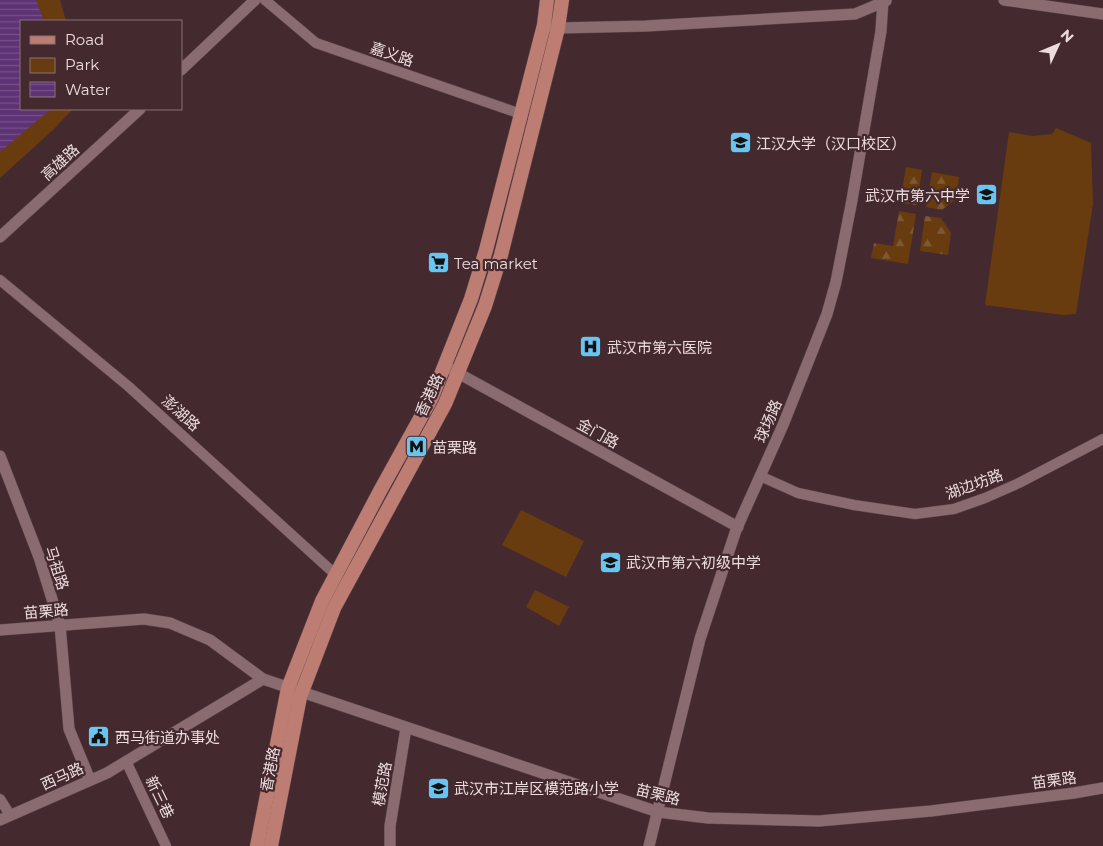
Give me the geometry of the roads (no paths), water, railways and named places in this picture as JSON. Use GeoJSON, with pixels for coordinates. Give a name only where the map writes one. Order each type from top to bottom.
{"type":"FeatureCollection","features":[{"type":"Feature","properties":{"kind":"main road","name":"香港路"},"geometry":{"type":"LineString","coordinates":[[257,846],[288,688],[322,601],[380,490],[432,397],[471,299],[486,250],[544,25],[547,0]]}},
{"type":"Feature","properties":{"kind":"main road","name":"香港路"},"geometry":{"type":"LineString","coordinates":[[271,846],[302,693],[334,608],[445,404],[485,306],[501,255],[558,28],[562,0]]}},
{"type":"Feature","properties":{"kind":"street"},"geometry":{"type":"LineString","coordinates":[[182,69],[255,0]]}},
{"type":"Feature","properties":{"kind":"street","name":"嘉义路"},"geometry":{"type":"LineString","coordinates":[[265,0],[316,43],[521,114]]}},
{"type":"Feature","properties":{"kind":"street"},"geometry":{"type":"LineString","coordinates":[[1004,0],[1103,14]]}},
{"type":"Feature","properties":{"kind":"street"},"geometry":{"type":"LineString","coordinates":[[544,25],[558,28],[646,26],[855,14],[884,1]]}},
{"type":"Feature","properties":{"kind":"street","name":"球场路"},"geometry":{"type":"LineString","coordinates":[[649,846],[700,639],[738,527],[814,347],[827,314],[836,282],[852,200],[884,1]]}},
{"type":"Feature","properties":{"kind":"street","name":"高雄路"},"geometry":{"type":"LineString","coordinates":[[0,237],[139,110]]}},
{"type":"Feature","properties":{"kind":"street","name":"澎湖路"},"geometry":{"type":"LineString","coordinates":[[0,280],[128,386],[336,575]]}},
{"type":"Feature","properties":{"kind":"street","name":"金门路"},"geometry":{"type":"LineString","coordinates":[[445,366],[738,527]]}},
{"type":"Feature","properties":{"kind":"street","name":"湖边坊路"},"geometry":{"type":"LineString","coordinates":[[760,476],[798,493],[914,514],[954,509],[985,498],[1019,483],[1103,439]]}},
{"type":"Feature","properties":{"kind":"street","name":"马祖路"},"geometry":{"type":"LineString","coordinates":[[0,456],[39,557],[60,625],[69,729],[90,780]]}},
{"type":"Feature","properties":{"kind":"street","name":"苗栗路"},"geometry":{"type":"LineString","coordinates":[[0,630],[144,619],[170,623],[210,640],[263,680],[658,812],[708,818],[819,821],[931,811],[1074,794],[1103,788]]}},
{"type":"Feature","properties":{"kind":"street","name":"西马路"},"geometry":{"type":"LineString","coordinates":[[5,818],[107,773],[263,680]]}},
{"type":"Feature","properties":{"kind":"street","name":"模范路"},"geometry":{"type":"LineString","coordinates":[[390,846],[390,826],[406,728]]}},
{"type":"Feature","properties":{"kind":"street","name":"新三巷"},"geometry":{"type":"LineString","coordinates":[[126,761],[166,846]]}},
{"type":"Feature","properties":{"kind":"street"},"geometry":{"type":"LineString","coordinates":[[0,799],[5,818]]}},
{"type":"Feature","properties":{"kind":"water"},"geometry":{"type":"Polygon","coordinates":[[[0,0],[36,0],[44,20],[20,20],[20,110],[50,110],[0,152],[0,0]]]}},
{"type":"Feature","properties":{"kind":"place","name":"江汉大学（汉口校区）"},"geometry":{"type":"Point","coordinates":[740,143]}},
{"type":"Feature","properties":{"kind":"place","name":"武汉市第六中学"},"geometry":{"type":"Point","coordinates":[986,195]}},
{"type":"Feature","properties":{"kind":"place","name":"Tea market"},"geometry":{"type":"Point","coordinates":[438,263]}},
{"type":"Feature","properties":{"kind":"place","name":"武汉市第六医院"},"geometry":{"type":"Point","coordinates":[591,347]}},
{"type":"Feature","properties":{"kind":"place","name":"苗栗路"},"geometry":{"type":"Point","coordinates":[416,447]}},
{"type":"Feature","properties":{"kind":"place","name":"武汉市第六初级中学"},"geometry":{"type":"Point","coordinates":[610,562]}},
{"type":"Feature","properties":{"kind":"place","name":"西马街道办事处"},"geometry":{"type":"Point","coordinates":[99,737]}},
{"type":"Feature","properties":{"kind":"place","name":"武汉市江岸区模范路小学"},"geometry":{"type":"Point","coordinates":[438,788]}}]}
